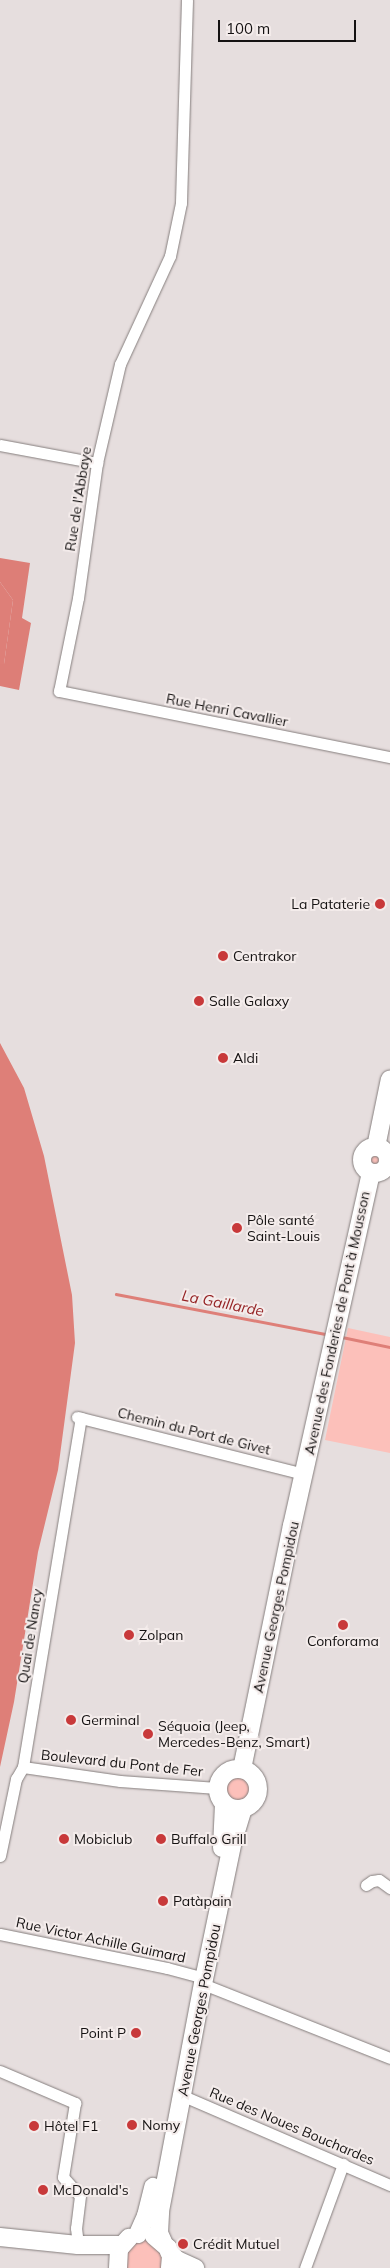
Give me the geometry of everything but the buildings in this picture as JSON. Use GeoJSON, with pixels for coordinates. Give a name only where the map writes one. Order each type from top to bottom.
{"type":"FeatureCollection","features":[{"type":"Feature","properties":{"kind":"main road"},"geometry":{"type":"LineString","coordinates":[[376,1147],[390,1079]]}},
{"type":"Feature","properties":{"kind":"main road"},"geometry":{"type":"LineString","coordinates":[[376,1147],[386,1154],[389,1162],[381,1171],[371,1173],[364,1167],[362,1159],[368,1149],[376,1147]]}},
{"type":"Feature","properties":{"kind":"main road","name":"Avenue des Fonderies de Pont à Mousson"},"geometry":{"type":"LineString","coordinates":[[304,1474],[371,1173]]}},
{"type":"Feature","properties":{"kind":"main road","name":"Avenue Georges Pompidou"},"geometry":{"type":"LineString","coordinates":[[242,1769],[304,1474]]}},
{"type":"Feature","properties":{"kind":"main road"},"geometry":{"type":"LineString","coordinates":[[242,1769],[254,1777],[258,1792],[254,1802],[243,1810],[235,1810],[221,1796],[223,1775],[230,1770],[242,1769]]}},
{"type":"Feature","properties":{"kind":"main road","name":"Avenue Georges Pompidou"},"geometry":{"type":"LineString","coordinates":[[167,2254],[159,2233],[160,2211],[224,1837],[221,1796]]}},
{"type":"Feature","properties":{"kind":"main road","name":"Avenue Georges Pompidou"},"geometry":{"type":"LineString","coordinates":[[138,2234],[146,2216],[233,1841],[243,1810]]}},
{"type":"Feature","properties":{"kind":"main road"},"geometry":{"type":"LineString","coordinates":[[0,2237],[78,2245],[122,2245],[138,2234],[153,2235],[167,2254],[195,2268]]}},
{"type":"Feature","properties":{"kind":"main road"},"geometry":{"type":"LineString","coordinates":[[41,2242],[117,2266],[122,2245]]}},
{"type":"Feature","properties":{"kind":"street","name":"Rue de l'Abbaye"},"geometry":{"type":"LineString","coordinates":[[59,691],[78,598],[97,463],[120,364],[170,256],[181,203],[188,0]]}},
{"type":"Feature","properties":{"kind":"street"},"geometry":{"type":"LineString","coordinates":[[0,445],[97,463]]}},
{"type":"Feature","properties":{"kind":"street","name":"Rue Henri Cavallier"},"geometry":{"type":"LineString","coordinates":[[59,691],[390,757]]}},
{"type":"Feature","properties":{"kind":"street","name":"Chemin du Port de Givet"},"geometry":{"type":"LineString","coordinates":[[79,1417],[304,1474]]}},
{"type":"Feature","properties":{"kind":"street","name":"Quai de Nancy"},"geometry":{"type":"LineString","coordinates":[[0,1856],[16,1779],[23,1767],[79,1417]]}},
{"type":"Feature","properties":{"kind":"street","name":"Boulevard du Pont de Fer"},"geometry":{"type":"LineString","coordinates":[[23,1767],[221,1796]]}},
{"type":"Feature","properties":{"kind":"street"},"geometry":{"type":"LineString","coordinates":[[366,1885],[372,1881],[379,1880],[390,1888]]}},
{"type":"Feature","properties":{"kind":"street","name":"Rue Victor Achille Guimard"},"geometry":{"type":"LineString","coordinates":[[0,1934],[167,1968],[390,2058]]}},
{"type":"Feature","properties":{"kind":"street"},"geometry":{"type":"LineString","coordinates":[[0,2071],[76,2103],[63,2177],[78,2191],[80,2196],[76,2228],[78,2245]]}},
{"type":"Feature","properties":{"kind":"street","name":"Rue des Noues Bouchardes"},"geometry":{"type":"LineString","coordinates":[[181,2095],[390,2185]]}},
{"type":"Feature","properties":{"kind":"street"},"geometry":{"type":"LineString","coordinates":[[304,2268],[343,2164]]}},
{"type":"Feature","properties":{"kind":"shaded area"},"geometry":{"type":"Polygon","coordinates":[[[0,558],[30,563],[22,618],[31,623],[19,690],[0,686],[0,664],[4,664],[13,600],[0,582],[0,558]]]}},
{"type":"Feature","properties":{"kind":"shaded area"},"geometry":{"type":"Polygon","coordinates":[[[0,582],[13,600],[4,664],[0,664],[0,582]]]}},
{"type":"Feature","properties":{"kind":"shaded area"},"geometry":{"type":"Polygon","coordinates":[[[0,1043],[24,1088],[44,1156],[72,1295],[75,1343],[58,1470],[38,1552],[14,1702],[0,1767],[0,1043]]]}},
{"type":"Feature","properties":{"kind":"shaded area"},"geometry":{"type":"Polygon","coordinates":[[[372,1152],[378,1152],[383,1157],[381,1166],[372,1168],[367,1163],[367,1157],[372,1152]]]}},
{"type":"Feature","properties":{"kind":"shaded area"},"geometry":{"type":"Polygon","coordinates":[[[348,1328],[390,1337],[390,1453],[325,1440],[348,1328]]]}},
{"type":"Feature","properties":{"kind":"shaded area"},"geometry":{"type":"Polygon","coordinates":[[[238,1775],[248,1779],[252,1789],[248,1799],[238,1803],[228,1799],[224,1789],[228,1779],[238,1775]]]}},
{"type":"Feature","properties":{"kind":"shaded area"},"geometry":{"type":"Polygon","coordinates":[[[146,2240],[161,2247],[165,2268],[124,2268],[123,2259],[131,2244],[146,2240]]]}},
{"type":"Feature","properties":{"kind":"waterway","name":"La Gaillarde"},"geometry":{"type":"LineString","coordinates":[[116,1294],[326,1334]]}},
{"type":"Feature","properties":{"kind":"waterway","name":"La Gaillarde"},"geometry":{"type":"LineString","coordinates":[[342,1337],[390,1347]]}},
{"type":"Feature","properties":{"kind":"place","name":"La Pataterie"},"geometry":{"type":"Point","coordinates":[380,904]}},
{"type":"Feature","properties":{"kind":"place","name":"Centrakor"},"geometry":{"type":"Point","coordinates":[223,956]}},
{"type":"Feature","properties":{"kind":"place","name":"Salle Galaxy"},"geometry":{"type":"Point","coordinates":[199,1001]}},
{"type":"Feature","properties":{"kind":"place","name":"Aldi"},"geometry":{"type":"Point","coordinates":[223,1058]}},
{"type":"Feature","properties":{"kind":"place","name":"Pôle santé Saint-Louis"},"geometry":{"type":"Point","coordinates":[237,1228]}},
{"type":"Feature","properties":{"kind":"place","name":"Conforama"},"geometry":{"type":"Point","coordinates":[343,1625]}},
{"type":"Feature","properties":{"kind":"place","name":"Zolpan"},"geometry":{"type":"Point","coordinates":[129,1635]}},
{"type":"Feature","properties":{"kind":"place","name":"Germinal"},"geometry":{"type":"Point","coordinates":[71,1720]}},
{"type":"Feature","properties":{"kind":"place","name":"Séquoia (Jeep, Mercedes-Benz, Smart)"},"geometry":{"type":"Point","coordinates":[148,1734]}},
{"type":"Feature","properties":{"kind":"place","name":"Mobiclub"},"geometry":{"type":"Point","coordinates":[64,1839]}},
{"type":"Feature","properties":{"kind":"place","name":"Buffalo Grill"},"geometry":{"type":"Point","coordinates":[161,1839]}},
{"type":"Feature","properties":{"kind":"place","name":"Patàpain"},"geometry":{"type":"Point","coordinates":[163,1901]}},
{"type":"Feature","properties":{"kind":"place","name":"Point P"},"geometry":{"type":"Point","coordinates":[136,2033]}},
{"type":"Feature","properties":{"kind":"place","name":"Nomy"},"geometry":{"type":"Point","coordinates":[132,2125]}},
{"type":"Feature","properties":{"kind":"place","name":"Hôtel F1"},"geometry":{"type":"Point","coordinates":[34,2126]}},
{"type":"Feature","properties":{"kind":"place","name":"McDonald's"},"geometry":{"type":"Point","coordinates":[43,2190]}},
{"type":"Feature","properties":{"kind":"place","name":"Crédit Mutuel"},"geometry":{"type":"Point","coordinates":[183,2244]}}]}
